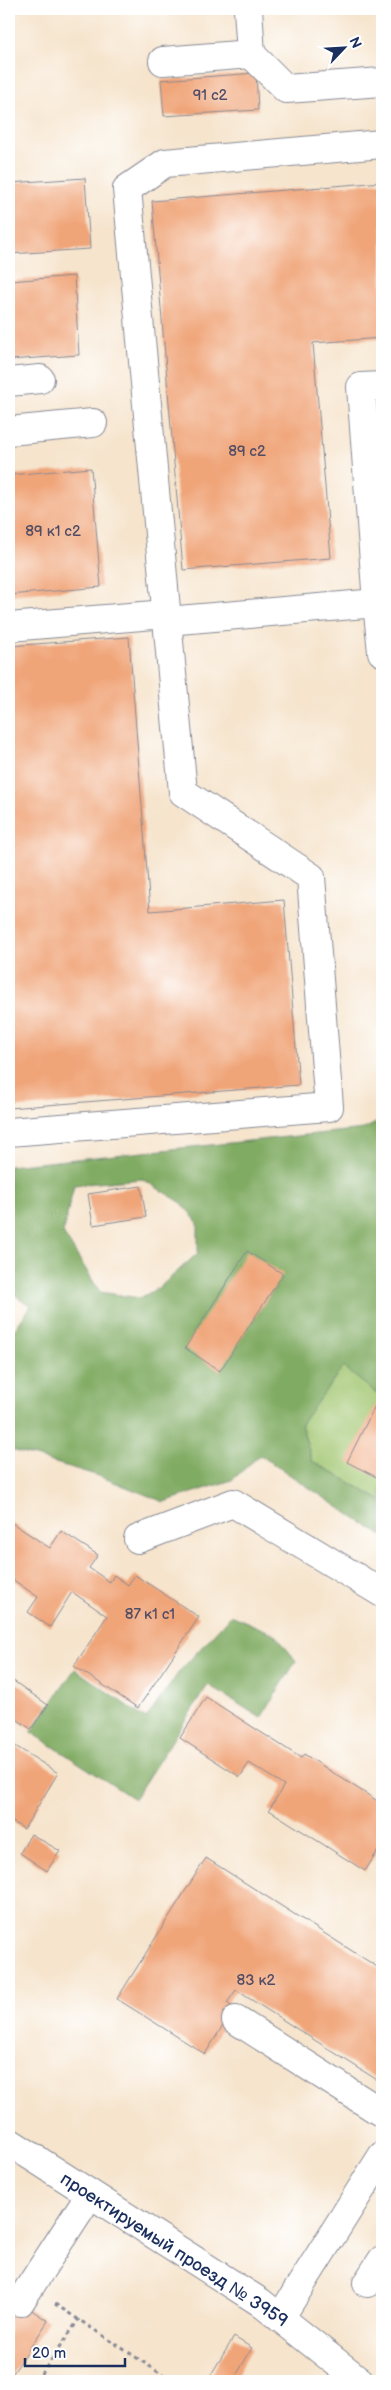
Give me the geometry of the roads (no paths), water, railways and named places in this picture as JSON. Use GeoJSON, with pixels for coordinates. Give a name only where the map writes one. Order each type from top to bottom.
{"type":"FeatureCollection","features":[{"type":"Feature","properties":{"kind":"street"},"geometry":{"type":"LineString","coordinates":[[248,9],[251,54],[286,89],[382,82]]}},
{"type":"Feature","properties":{"kind":"street"},"geometry":{"type":"LineString","coordinates":[[163,61],[251,54]]}},
{"type":"Feature","properties":{"kind":"street"},"geometry":{"type":"LineString","coordinates":[[9,1132],[329,1107],[311,877],[183,792],[128,189],[165,163],[382,144]]}},
{"type":"Feature","properties":{"kind":"street"},"geometry":{"type":"LineString","coordinates":[[9,382],[40,379]]}},
{"type":"Feature","properties":{"kind":"street"},"geometry":{"type":"LineString","coordinates":[[382,386],[361,388],[382,652]]}},
{"type":"Feature","properties":{"kind":"street"},"geometry":{"type":"LineString","coordinates":[[9,431],[93,423]]}},
{"type":"Feature","properties":{"kind":"street"},"geometry":{"type":"LineString","coordinates":[[9,626],[167,618],[377,603]]}},
{"type":"Feature","properties":{"kind":"street"},"geometry":{"type":"LineString","coordinates":[[138,1539],[233,1503],[382,1593]]}},
{"type":"Feature","properties":{"kind":"street"},"geometry":{"type":"LineString","coordinates":[[236,2020],[382,2113]]}},
{"type":"Feature","properties":{"kind":"street","name":"проектируемый проезд № 3959"},"geometry":{"type":"LineString","coordinates":[[9,2142],[260,2302],[360,2381]]}},
{"type":"Feature","properties":{"kind":"street"},"geometry":{"type":"LineString","coordinates":[[280,2318],[382,2156]]}},
{"type":"Feature","properties":{"kind":"street"},"geometry":{"type":"LineString","coordinates":[[25,2294],[90,2194]]}},
{"type":"Feature","properties":{"kind":"street"},"geometry":{"type":"LineString","coordinates":[[367,2283],[382,2260]]}}]}
